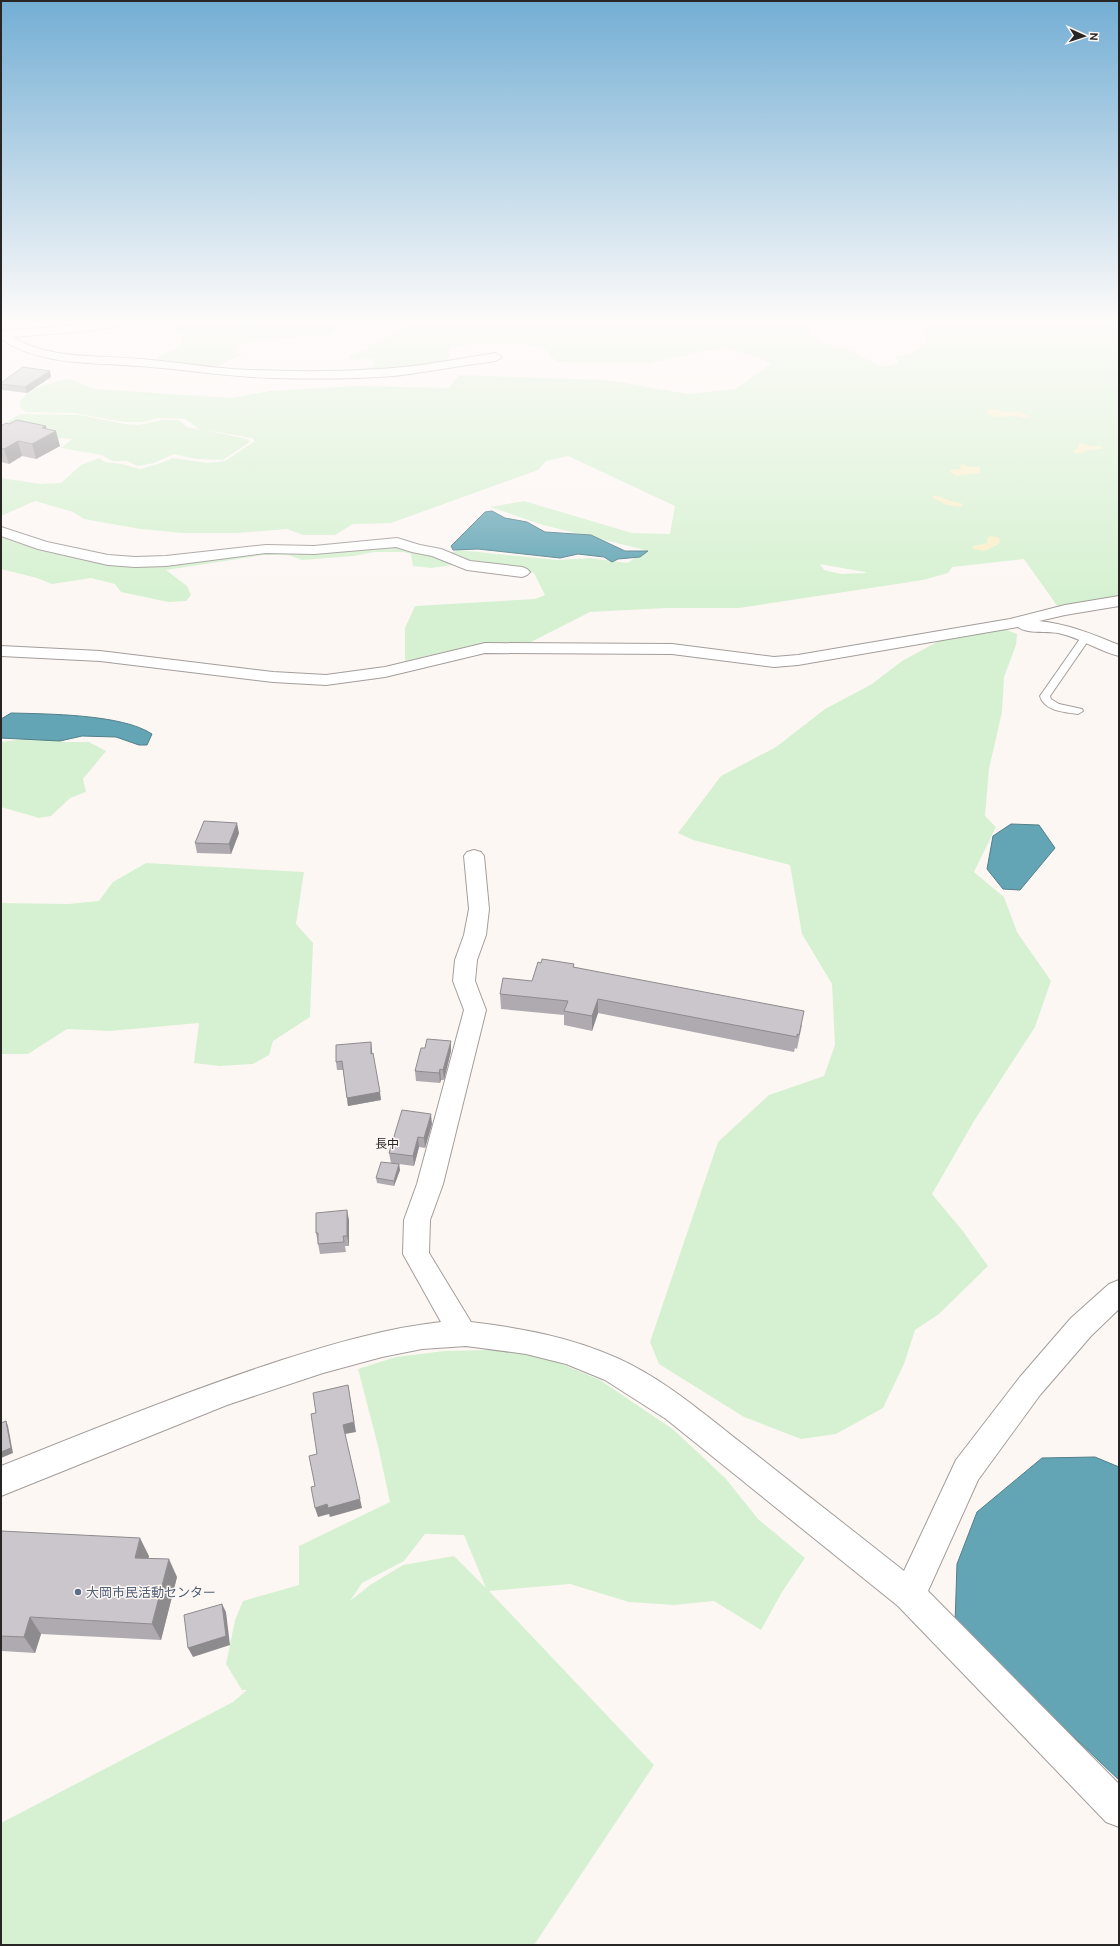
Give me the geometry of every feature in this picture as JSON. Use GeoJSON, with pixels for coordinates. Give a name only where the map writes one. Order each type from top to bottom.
{"type":"FeatureCollection","features":[{"type":"Feature","properties":{"kind":"street"},"geometry":{"type":"LineString","coordinates":[[1,531],[43,546],[108,560],[128,562],[166,561],[266,549],[314,550],[397,542],[417,549],[436,552],[467,565],[522,572]]}},
{"type":"Feature","properties":{"kind":"street"},"geometry":{"type":"LineString","coordinates":[[1,651],[100,656],[273,676],[326,680],[385,672],[485,648],[672,649],[764,661],[798,660],[1010,624],[1051,613],[1119,601]]}},
{"type":"Feature","properties":{"kind":"street"},"geometry":{"type":"LineString","coordinates":[[1010,624],[1058,628],[1119,651]]}},
{"type":"Feature","properties":{"kind":"street"},"geometry":{"type":"LineString","coordinates":[[463,1334],[416,1254],[417,1220],[430,1184],[475,1010],[464,981],[466,960],[474,935],[479,909],[474,856]]}},
{"type":"Feature","properties":{"kind":"street"},"geometry":{"type":"LineString","coordinates":[[909,1595],[967,1470],[1030,1386],[1082,1326],[1119,1292]]}},
{"type":"Feature","properties":{"kind":"street"},"geometry":{"type":"LineString","coordinates":[[1,1481],[183,1408],[260,1380],[372,1346],[430,1336],[463,1334],[542,1344],[566,1351],[606,1366],[640,1385],[676,1409],[909,1595],[1119,1809]]}},
{"type":"Feature","properties":{"kind":"lane"},"geometry":{"type":"LineString","coordinates":[[1078,711],[1056,707],[1046,700],[1045,696],[1085,638]]}},
{"type":"Feature","properties":{"kind":"green space"},"geometry":{"type":"Polygon","coordinates":[[[26,412],[1119,412],[1119,597],[1058,607],[1024,559],[952,567],[948,573],[923,580],[739,608],[666,608],[590,612],[531,642],[482,643],[405,661],[405,628],[415,606],[535,599],[545,595],[534,573],[467,563],[431,568],[413,566],[411,554],[404,552],[374,552],[354,556],[302,560],[288,555],[264,555],[166,570],[187,586],[191,595],[186,601],[168,602],[121,592],[115,584],[91,578],[52,584],[37,578],[1,569],[1,534],[123,562],[267,551],[399,547],[448,554],[458,550],[557,560],[590,558],[628,563],[645,550],[543,525],[490,507],[524,501],[632,533],[670,534],[675,506],[568,456],[546,461],[538,470],[391,523],[353,524],[335,535],[303,535],[287,529],[237,533],[183,533],[141,529],[84,519],[73,512],[35,501],[1,516],[1,478],[40,484],[61,483],[81,465],[99,458],[105,462],[122,464],[140,469],[173,458],[208,463],[225,461],[255,441],[252,438],[201,429],[247,439],[250,442],[223,460],[196,459],[174,454],[154,463],[138,466],[127,461],[112,461],[102,455],[61,448],[72,439],[58,438],[1,426],[20,414],[80,415],[125,424],[139,425],[162,420],[179,420],[187,427],[200,430],[186,419],[158,418],[145,422],[124,422],[74,413],[26,412]],[[820,564],[824,570],[841,574],[866,573],[820,564]]]}},
{"type":"Feature","properties":{"kind":"green space"},"geometry":{"type":"Polygon","coordinates":[[[1002,628],[1017,634],[1016,645],[1004,677],[1002,712],[989,769],[985,816],[996,827],[974,872],[1004,897],[1017,932],[1051,981],[1035,1027],[974,1121],[932,1194],[962,1230],[988,1266],[939,1314],[915,1330],[904,1364],[883,1408],[836,1434],[801,1439],[744,1417],[659,1364],[650,1342],[718,1142],[769,1095],[824,1076],[835,1045],[832,984],[802,934],[790,865],[693,840],[678,833],[721,776],[776,747],[825,709],[872,684],[902,661],[937,642],[957,635],[1002,628]]]}},
{"type":"Feature","properties":{"kind":"green space"},"geometry":{"type":"Polygon","coordinates":[[[38,737],[63,742],[89,742],[106,751],[83,779],[86,792],[70,798],[51,816],[39,818],[1,807],[1,742],[38,737]]]}},
{"type":"Feature","properties":{"kind":"green space"},"geometry":{"type":"Polygon","coordinates":[[[146,863],[304,872],[296,924],[313,943],[310,1017],[273,1041],[269,1055],[253,1064],[219,1066],[194,1063],[199,1023],[110,1031],[67,1029],[28,1054],[1,1054],[1,903],[68,904],[99,901],[113,882],[146,863]]]}},
{"type":"Feature","properties":{"kind":"green space"},"geometry":{"type":"Polygon","coordinates":[[[526,1349],[600,1380],[674,1430],[726,1479],[758,1519],[805,1558],[782,1592],[761,1630],[714,1601],[674,1605],[629,1602],[570,1584],[489,1591],[654,1765],[534,1945],[1,1945],[1,1823],[233,1702],[247,1690],[242,1690],[226,1664],[235,1620],[243,1601],[299,1585],[299,1546],[390,1502],[378,1446],[358,1369],[396,1357],[444,1351],[526,1349]],[[425,1534],[404,1561],[362,1583],[350,1601],[370,1585],[403,1565],[454,1556],[486,1588],[464,1535],[425,1534]]]}},
{"type":"Feature","properties":{"kind":"sand"},"geometry":{"type":"Polygon","coordinates":[[[987,412],[1020,412],[1030,416],[1026,418],[1015,416],[994,417],[987,412]]]}},
{"type":"Feature","properties":{"kind":"sand"},"geometry":{"type":"Polygon","coordinates":[[[1080,443],[1091,446],[1101,446],[1102,449],[1087,450],[1083,453],[1075,453],[1073,451],[1079,447],[1078,444],[1080,443]]]}},
{"type":"Feature","properties":{"kind":"sand"},"geometry":{"type":"Polygon","coordinates":[[[962,464],[970,467],[980,467],[980,473],[957,476],[950,472],[950,470],[961,469],[960,466],[962,464]]]}},
{"type":"Feature","properties":{"kind":"sand"},"geometry":{"type":"Polygon","coordinates":[[[936,495],[963,505],[960,507],[947,505],[933,498],[933,496],[936,495]]]}},
{"type":"Feature","properties":{"kind":"sand"},"geometry":{"type":"Polygon","coordinates":[[[990,536],[1000,539],[999,544],[985,551],[973,549],[972,547],[974,546],[987,543],[987,538],[990,536]]]}},
{"type":"Feature","properties":{"kind":"water"},"geometry":{"type":"Polygon","coordinates":[[[492,511],[505,518],[527,522],[545,532],[591,535],[625,551],[648,551],[640,557],[618,559],[612,562],[604,557],[578,554],[560,558],[478,549],[453,550],[451,546],[485,512],[492,511]]]}},
{"type":"Feature","properties":{"kind":"water"},"geometry":{"type":"Polygon","coordinates":[[[11,713],[84,716],[122,722],[139,727],[152,734],[147,745],[139,745],[116,737],[82,736],[60,741],[1,738],[1,719],[11,713]]]}},
{"type":"Feature","properties":{"kind":"water"},"geometry":{"type":"Polygon","coordinates":[[[1011,824],[1039,825],[1055,848],[1020,890],[1003,889],[987,869],[993,836],[1011,824]]]}},
{"type":"Feature","properties":{"kind":"water"},"geometry":{"type":"Polygon","coordinates":[[[1095,1457],[1119,1467],[1119,1780],[955,1624],[957,1564],[977,1512],[1042,1458],[1095,1457]]]}},
{"type":"Feature","properties":{"kind":"building"},"geometry":{"type":"Polygon","coordinates":[[[17,420],[46,426],[42,428],[56,431],[32,444],[18,441],[4,449],[1,448],[1,426],[17,420]]]}},
{"type":"Feature","properties":{"kind":"building"},"geometry":{"type":"Polygon","coordinates":[[[204,821],[237,823],[229,844],[195,843],[204,821]]]}},
{"type":"Feature","properties":{"kind":"building"},"geometry":{"type":"Polygon","coordinates":[[[542,959],[574,964],[573,967],[804,1011],[799,1035],[797,1034],[797,1037],[598,999],[592,1016],[564,1011],[568,1001],[500,994],[503,978],[532,981],[538,962],[541,963],[542,959]]]}},
{"type":"Feature","properties":{"kind":"building"},"geometry":{"type":"Polygon","coordinates":[[[427,1039],[451,1041],[443,1070],[440,1069],[439,1073],[415,1071],[421,1048],[425,1048],[427,1039]]]}},
{"type":"Feature","properties":{"kind":"building"},"geometry":{"type":"Polygon","coordinates":[[[371,1042],[371,1054],[373,1053],[380,1092],[347,1098],[342,1061],[336,1062],[336,1045],[371,1042]]]}},
{"type":"Feature","properties":{"kind":"building"},"geometry":{"type":"Polygon","coordinates":[[[402,1110],[431,1114],[424,1138],[418,1137],[413,1156],[389,1153],[402,1110]]]}},
{"type":"Feature","properties":{"kind":"building"},"geometry":{"type":"Polygon","coordinates":[[[381,1162],[399,1164],[394,1181],[376,1178],[381,1162]]]}},
{"type":"Feature","properties":{"kind":"building"},"geometry":{"type":"Polygon","coordinates":[[[347,1210],[347,1236],[343,1236],[344,1242],[318,1244],[318,1233],[316,1233],[316,1213],[347,1210]]]}},
{"type":"Feature","properties":{"kind":"building"},"geometry":{"type":"Polygon","coordinates":[[[348,1385],[354,1422],[343,1425],[360,1499],[328,1508],[327,1504],[315,1508],[311,1487],[315,1486],[309,1456],[317,1454],[311,1414],[316,1413],[313,1393],[348,1385]]]}},
{"type":"Feature","properties":{"kind":"building"},"geometry":{"type":"Polygon","coordinates":[[[6,1421],[11,1448],[1,1452],[1,1423],[6,1421]]]}},
{"type":"Feature","properties":{"kind":"building"},"geometry":{"type":"Polygon","coordinates":[[[1,1531],[140,1538],[135,1558],[169,1559],[152,1624],[30,1617],[24,1637],[1,1636],[1,1531]]]}},
{"type":"Feature","properties":{"kind":"building"},"geometry":{"type":"Polygon","coordinates":[[[222,1604],[226,1636],[188,1648],[184,1615],[222,1604]]]}},
{"type":"Feature","properties":{"kind":"place","name":"大岡市民活動センター"},"geometry":{"type":"Point","coordinates":[78,1592]}},
{"type":"Feature","properties":{"kind":"district","name":"長中"},"geometry":{"type":"Point","coordinates":[387,1144]}}]}
